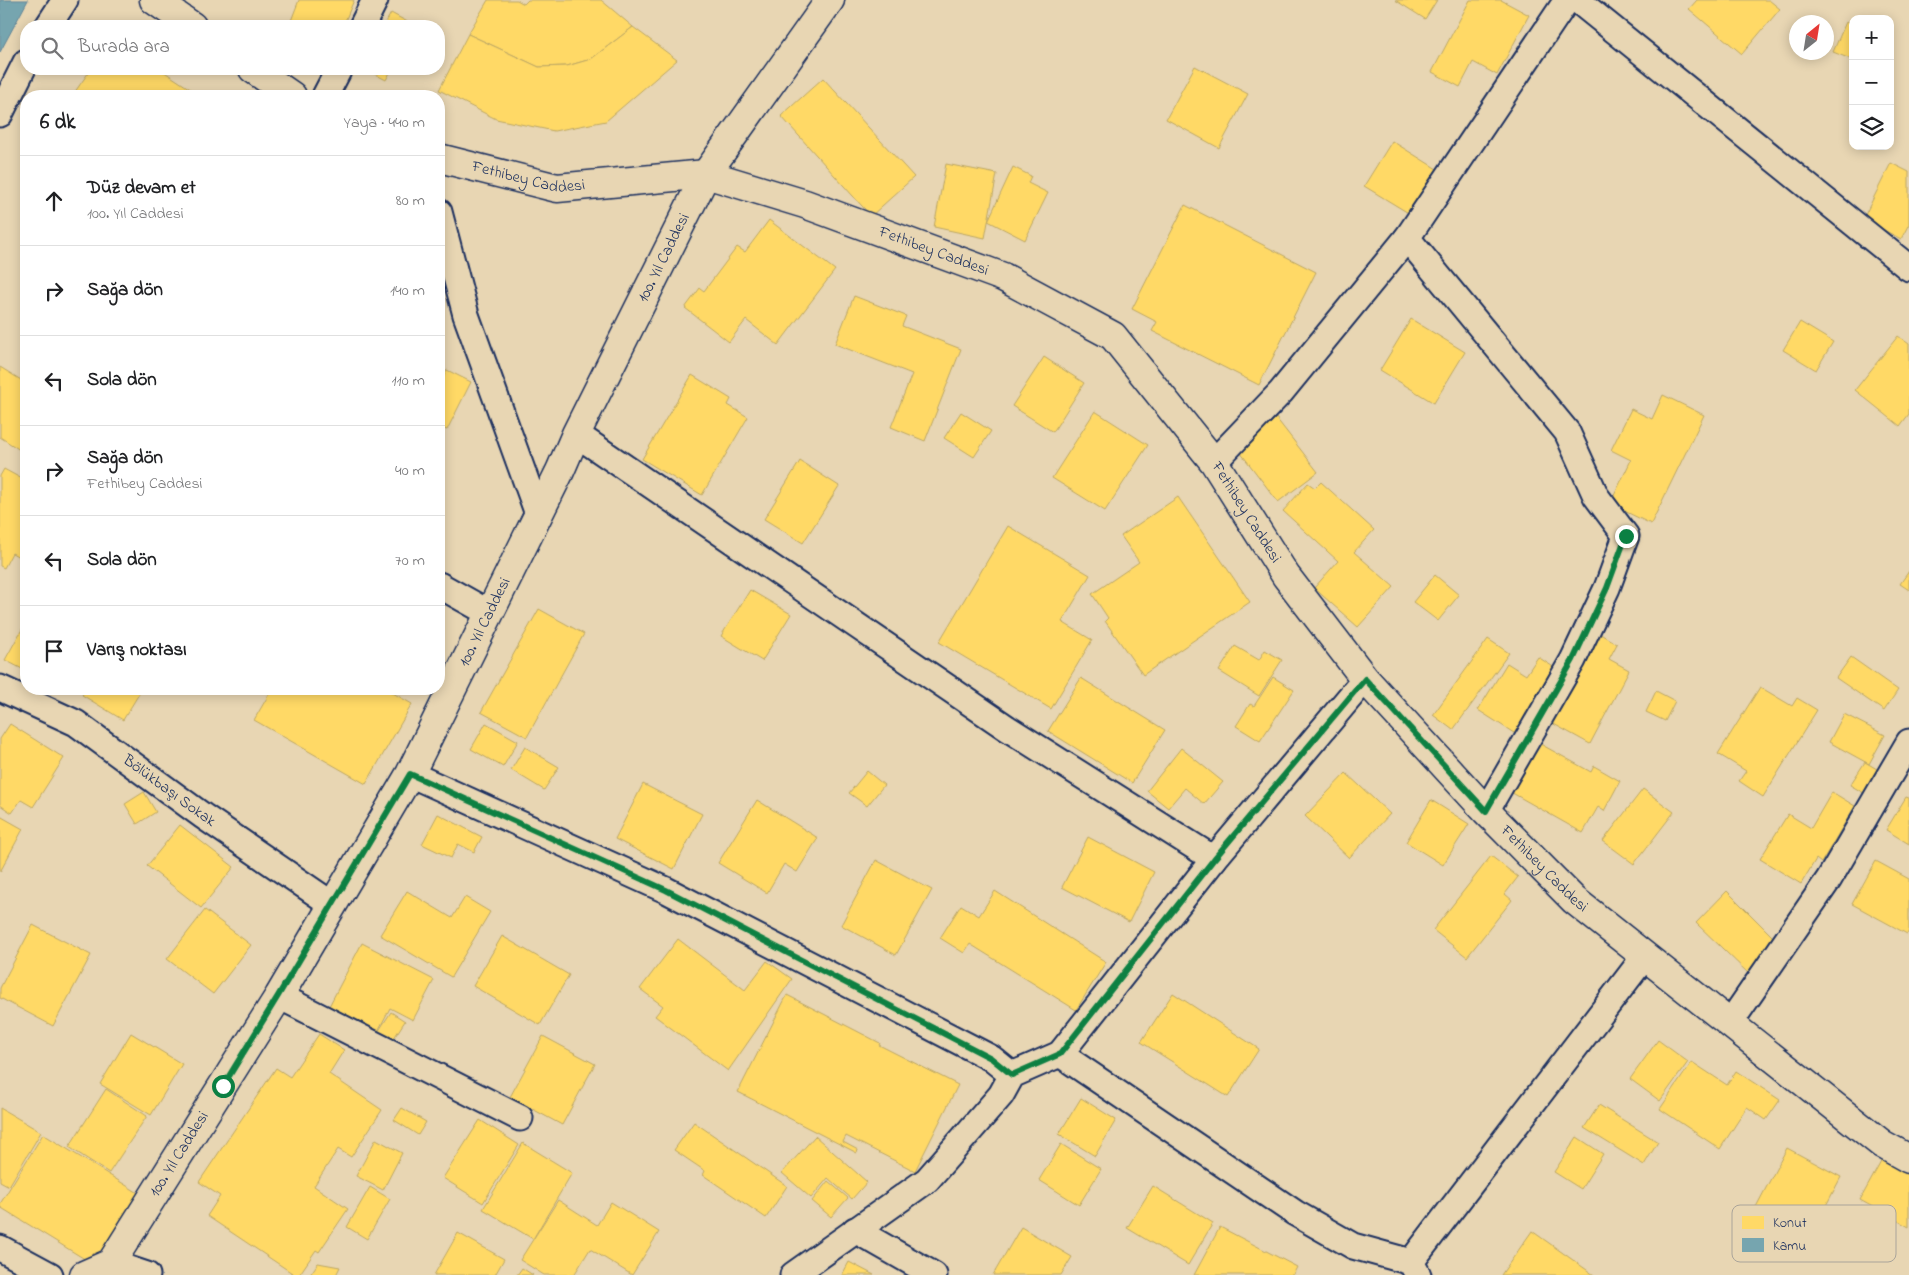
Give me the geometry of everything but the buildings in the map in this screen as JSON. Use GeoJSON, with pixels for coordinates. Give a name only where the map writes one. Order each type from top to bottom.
{"type":"FeatureCollection","features":[{"type":"Feature","properties":{"kind":"street"},"geometry":{"type":"LineString","coordinates":[[52,20],[65,0]]}},
{"type":"Feature","properties":{"kind":"street"},"geometry":{"type":"LineString","coordinates":[[154,0],[183,20]]}},
{"type":"Feature","properties":{"kind":"street"},"geometry":{"type":"LineString","coordinates":[[365,20],[375,0]]}},
{"type":"Feature","properties":{"kind":"street","name":"100. Yıl Caddesi"},"geometry":{"type":"LineString","coordinates":[[112,1263],[278,996],[410,774],[560,471],[576,434],[706,174],[830,0]]}},
{"type":"Feature","properties":{"kind":"street"},"geometry":{"type":"LineString","coordinates":[[1214,462],[1281,392],[1407,238],[1567,0]]}},
{"type":"Feature","properties":{"kind":"street"},"geometry":{"type":"LineString","coordinates":[[1577,0],[1909,268]]}},
{"type":"Feature","properties":{"kind":"street"},"geometry":{"type":"LineString","coordinates":[[0,114],[20,74]]}},
{"type":"Feature","properties":{"kind":"street"},"geometry":{"type":"LineString","coordinates":[[262,75],[283,90]]}},
{"type":"Feature","properties":{"kind":"street"},"geometry":{"type":"LineString","coordinates":[[328,90],[336,75]]}},
{"type":"Feature","properties":{"kind":"street","name":"Fethibey Caddesi"},"geometry":{"type":"LineString","coordinates":[[445,160],[557,188],[706,174],[805,204],[1003,277],[1112,336],[1214,462],[1286,576],[1365,679],[1486,811],[1574,900],[1882,1144],[1909,1159]]}},
{"type":"Feature","properties":{"kind":"street"},"geometry":{"type":"LineString","coordinates":[[445,235],[466,315],[538,514]]}},
{"type":"Feature","properties":{"kind":"street"},"geometry":{"type":"LineString","coordinates":[[1407,238],[1567,432],[1596,496],[1626,536],[1607,588],[1573,660],[1486,811]]}},
{"type":"Feature","properties":{"kind":"street"},"geometry":{"type":"LineString","coordinates":[[576,434],[1007,728],[1214,859]]}},
{"type":"Feature","properties":{"kind":"street"},"geometry":{"type":"LineString","coordinates":[[445,588],[489,613]]}},
{"type":"Feature","properties":{"kind":"street"},"geometry":{"type":"LineString","coordinates":[[793,1275],[927,1180],[1001,1095],[1012,1075],[1060,1054],[1214,859],[1365,679]]}},
{"type":"Feature","properties":{"kind":"street","name":"Bölükbaşı Sokak"},"geometry":{"type":"LineString","coordinates":[[0,688],[76,723],[202,816],[333,905]]}},
{"type":"Feature","properties":{"kind":"street"},"geometry":{"type":"LineString","coordinates":[[1730,1023],[1829,879],[1909,742]]}},
{"type":"Feature","properties":{"kind":"street"},"geometry":{"type":"LineString","coordinates":[[410,774],[666,890],[991,1058],[1012,1075]]}},
{"type":"Feature","properties":{"kind":"street"},"geometry":{"type":"LineString","coordinates":[[1060,1054],[1294,1213],[1353,1246],[1415,1268],[1645,956]]}},
{"type":"Feature","properties":{"kind":"street"},"geometry":{"type":"LineString","coordinates":[[278,996],[520,1118]]}},
{"type":"Feature","properties":{"kind":"street"},"geometry":{"type":"LineString","coordinates":[[855,1230],[934,1275]]}},
{"type":"Feature","properties":{"kind":"street"},"geometry":{"type":"LineString","coordinates":[[0,1248],[50,1275]]}},
{"type":"Feature","properties":{"kind":"street"},"geometry":{"type":"LineString","coordinates":[[84,1275],[112,1263],[147,1275]]}},
{"type":"Feature","properties":{"kind":"route"},"geometry":{"type":"LineString","coordinates":[[223,1086],[410,774],[666,890],[991,1058],[1012,1075],[1060,1054],[1214,859],[1365,679],[1486,811],[1573,660],[1607,588],[1626,536]]}}]}
